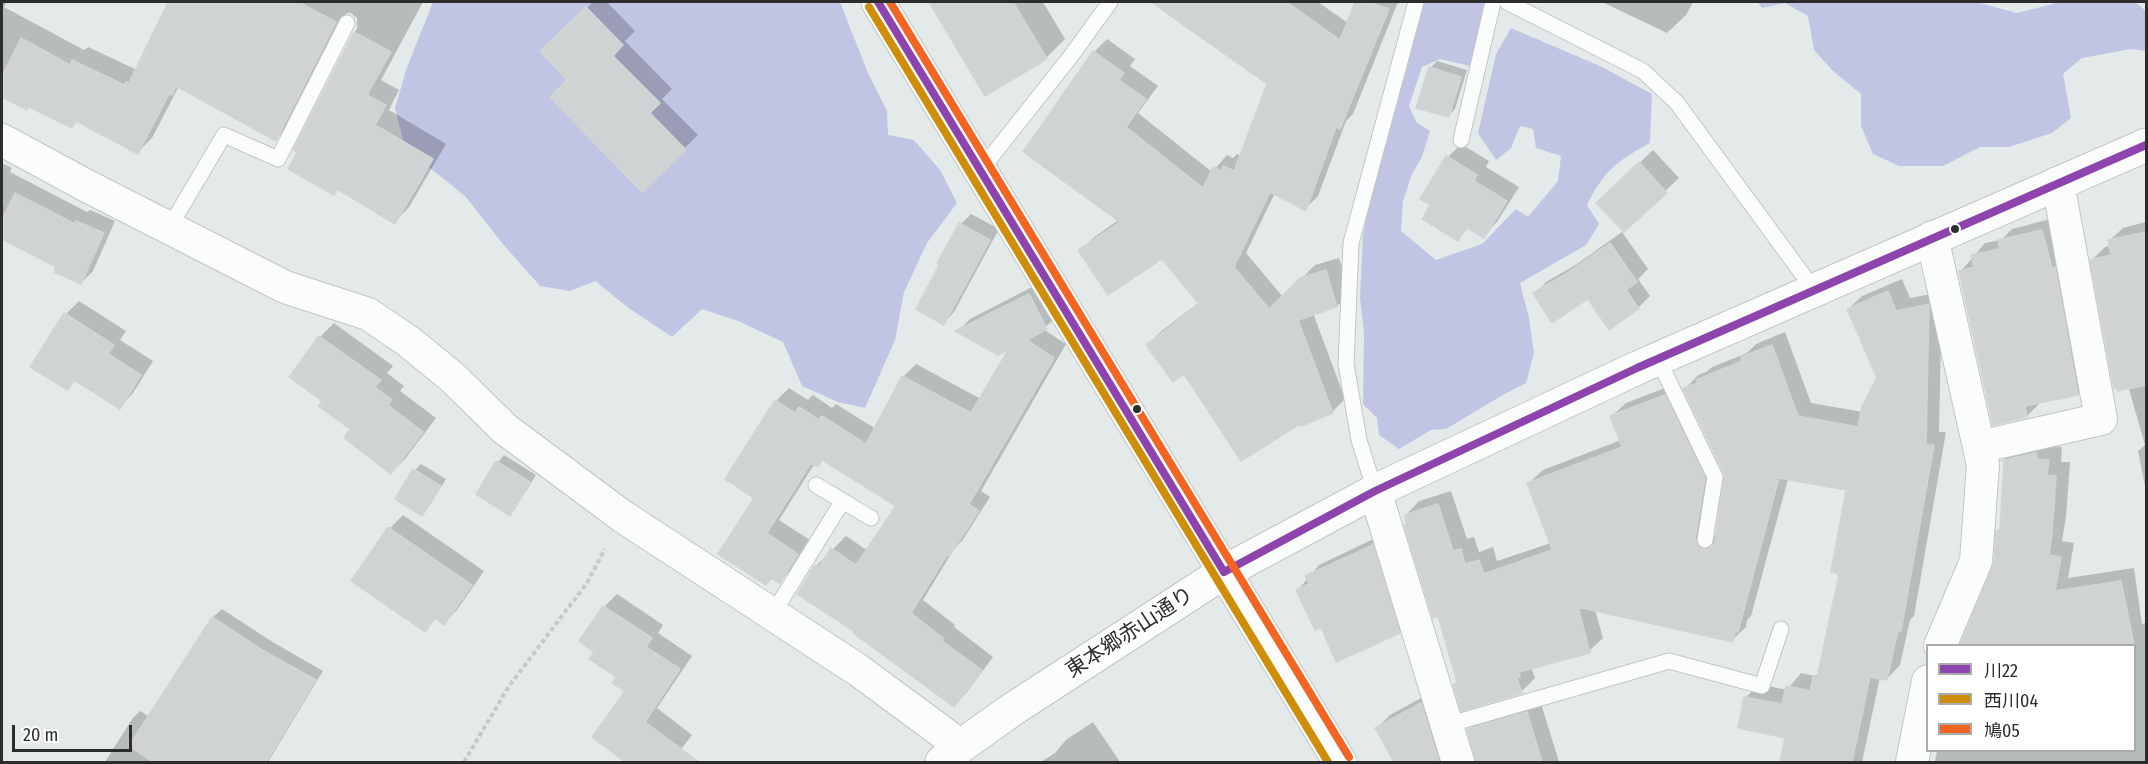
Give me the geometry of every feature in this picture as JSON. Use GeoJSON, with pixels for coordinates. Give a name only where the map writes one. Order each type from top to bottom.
{"type":"FeatureCollection","features":[{"type":"Feature","properties":{"kind":"street"},"geometry":{"type":"LineString","coordinates":[[878,2],[1340,762]]}},
{"type":"Feature","properties":{"kind":"street"},"geometry":{"type":"LineString","coordinates":[[2,140],[285,287],[368,314],[452,377],[505,429],[622,516],[858,670],[951,754]]}},
{"type":"Feature","properties":{"kind":"street","name":"東本郷赤山通り"},"geometry":{"type":"LineString","coordinates":[[951,754],[1010,711],[1224,572],[1375,490],[1658,359],[2146,145]]}},
{"type":"Feature","properties":{"kind":"street"},"geometry":{"type":"LineString","coordinates":[[1979,447],[2101,419],[2058,183]]}},
{"type":"Feature","properties":{"kind":"street"},"geometry":{"type":"LineString","coordinates":[[1932,237],[1983,465],[1976,561],[1940,644]]}},
{"type":"Feature","properties":{"kind":"street"},"geometry":{"type":"LineString","coordinates":[[1375,490],[1458,762]]}},
{"type":"Feature","properties":{"kind":"street"},"geometry":{"type":"LineString","coordinates":[[1912,762],[1926,691]]}},
{"type":"Feature","properties":{"kind":"lane"},"geometry":{"type":"LineString","coordinates":[[980,171],[1071,56],[1110,2]]}},
{"type":"Feature","properties":{"kind":"lane"},"geometry":{"type":"LineString","coordinates":[[1375,490],[1359,440],[1347,364],[1351,243],[1416,2]]}},
{"type":"Feature","properties":{"kind":"lane"},"geometry":{"type":"LineString","coordinates":[[1461,140],[1494,2]]}},
{"type":"Feature","properties":{"kind":"lane"},"geometry":{"type":"LineString","coordinates":[[1507,2],[1644,71],[1677,103],[1814,290]]}},
{"type":"Feature","properties":{"kind":"lane"},"geometry":{"type":"LineString","coordinates":[[169,228],[224,135],[278,159],[347,23]]}},
{"type":"Feature","properties":{"kind":"lane"},"geometry":{"type":"LineString","coordinates":[[1658,359],[1715,477],[1705,540]]}},
{"type":"Feature","properties":{"kind":"lane"},"geometry":{"type":"LineString","coordinates":[[816,485],[871,518]]}},
{"type":"Feature","properties":{"kind":"lane"},"geometry":{"type":"LineString","coordinates":[[772,615],[842,502]]}},
{"type":"Feature","properties":{"kind":"lane"},"geometry":{"type":"LineString","coordinates":[[1447,725],[1669,661],[1762,686],[1781,629]]}},
{"type":"Feature","properties":{"kind":"path"},"geometry":{"type":"LineString","coordinates":[[464,762],[508,686],[587,583],[622,516]]}},
{"type":"Feature","properties":{"kind":"shaded area"},"geometry":{"type":"Polygon","coordinates":[[[433,2],[840,2],[868,73],[887,111],[888,135],[914,140],[940,170],[957,203],[927,243],[904,292],[895,340],[865,408],[838,402],[802,386],[783,342],[738,321],[702,309],[672,337],[630,309],[595,281],[570,291],[540,286],[465,196],[405,148],[395,108],[407,67],[433,2]]]}},
{"type":"Feature","properties":{"kind":"shaded area"},"geometry":{"type":"Polygon","coordinates":[[[1423,2],[1481,2],[1484,4],[1470,66],[1440,59],[1422,67],[1409,106],[1416,122],[1430,131],[1422,157],[1412,174],[1403,201],[1401,231],[1436,260],[1482,244],[1516,209],[1528,217],[1558,181],[1561,156],[1536,148],[1533,129],[1520,126],[1511,148],[1496,160],[1478,133],[1496,54],[1511,28],[1600,66],[1652,94],[1650,143],[1620,161],[1599,184],[1587,205],[1599,224],[1586,245],[1520,283],[1529,318],[1534,353],[1526,383],[1446,429],[1431,430],[1399,449],[1379,435],[1377,418],[1363,404],[1364,333],[1360,298],[1363,234],[1380,159],[1407,68],[1423,2]]]}},
{"type":"Feature","properties":{"kind":"shaded area"},"geometry":{"type":"Polygon","coordinates":[[[1758,2],[1976,2],[2017,13],[2061,2],[2135,2],[2146,11],[2146,51],[2131,49],[2082,58],[2063,74],[2071,118],[2052,133],[2009,147],[1980,147],[1943,166],[1899,166],[1873,154],[1861,126],[1861,94],[1832,70],[1814,50],[1808,16],[1785,3],[1762,8],[1758,2]]]}},
{"type":"Feature","properties":{"kind":"building"},"geometry":{"type":"Polygon","coordinates":[[[168,2],[298,2],[336,22],[276,141],[176,86],[172,95],[169,94],[138,154],[76,121],[72,128],[2,97],[2,76],[21,38],[70,65],[72,60],[124,85],[126,82],[129,83],[168,2]]]}},
{"type":"Feature","properties":{"kind":"building"},"geometry":{"type":"Polygon","coordinates":[[[929,2],[1013,2],[1047,59],[985,96],[929,2]]]}},
{"type":"Feature","properties":{"kind":"building"},"geometry":{"type":"Polygon","coordinates":[[[1151,2],[1287,2],[1340,40],[1355,2],[1369,2],[1389,9],[1340,129],[1336,127],[1306,211],[1270,192],[1234,267],[1269,309],[1300,278],[1326,270],[1337,307],[1298,320],[1333,413],[1301,426],[1300,424],[1241,461],[1184,374],[1173,382],[1146,345],[1199,304],[1162,259],[1108,295],[1078,250],[1120,222],[1023,152],[1093,51],[1124,73],[1119,80],[1146,99],[1126,127],[1203,188],[1213,167],[1221,171],[1223,166],[1234,171],[1267,84],[1151,2]]]}},
{"type":"Feature","properties":{"kind":"building"},"geometry":{"type":"Polygon","coordinates":[[[586,7],[623,45],[613,56],[660,103],[650,113],[686,150],[642,192],[550,97],[567,80],[540,51],[586,7]]]}},
{"type":"Feature","properties":{"kind":"building"},"geometry":{"type":"Polygon","coordinates":[[[354,32],[391,52],[367,95],[386,105],[375,125],[433,159],[395,224],[337,189],[334,195],[288,169],[297,152],[293,150],[354,32]]]}},
{"type":"Feature","properties":{"kind":"building"},"geometry":{"type":"Polygon","coordinates":[[[1429,67],[1461,77],[1449,117],[1416,108],[1429,67]]]}},
{"type":"Feature","properties":{"kind":"building"},"geometry":{"type":"Polygon","coordinates":[[[1446,156],[1477,175],[1474,181],[1507,201],[1484,238],[1466,227],[1458,241],[1422,219],[1430,205],[1420,199],[1446,156]]]}},
{"type":"Feature","properties":{"kind":"building"},"geometry":{"type":"Polygon","coordinates":[[[1639,162],[1667,193],[1624,232],[1596,203],[1639,162]]]}},
{"type":"Feature","properties":{"kind":"building"},"geometry":{"type":"Polygon","coordinates":[[[15,193],[75,224],[76,221],[104,233],[81,284],[54,272],[56,267],[2,239],[2,219],[15,193]]]}},
{"type":"Feature","properties":{"kind":"building"},"geometry":{"type":"Polygon","coordinates":[[[959,223],[990,240],[944,325],[916,309],[959,223]]]}},
{"type":"Feature","properties":{"kind":"building"},"geometry":{"type":"Polygon","coordinates":[[[2042,230],[2052,268],[2055,267],[2078,395],[2025,406],[2027,417],[1993,425],[1959,271],[1974,267],[1971,255],[2000,249],[1998,240],[2042,230]]]}},
{"type":"Feature","properties":{"kind":"building"},"geometry":{"type":"Polygon","coordinates":[[[2146,232],[2146,385],[2117,391],[2116,387],[2114,388],[2090,260],[2111,255],[2108,240],[2146,232]]]}},
{"type":"Feature","properties":{"kind":"building"},"geometry":{"type":"Polygon","coordinates":[[[1610,243],[1637,282],[1626,290],[1639,309],[1609,330],[1588,299],[1552,323],[1533,293],[1610,243]]]}},
{"type":"Feature","properties":{"kind":"building"},"geometry":{"type":"Polygon","coordinates":[[[1888,291],[1896,311],[1929,304],[1926,445],[1934,445],[1901,631],[1898,630],[1887,680],[1870,677],[1852,762],[1780,762],[1785,738],[1738,728],[1744,697],[1782,704],[1786,686],[1810,691],[1813,677],[1817,678],[1839,574],[1831,572],[1846,490],[1779,478],[1738,632],[1735,631],[1733,642],[1578,607],[1590,653],[1519,672],[1520,677],[1517,678],[1522,693],[1461,711],[1453,685],[1457,682],[1438,616],[1433,618],[1404,525],[1407,524],[1404,515],[1438,504],[1453,551],[1461,549],[1465,564],[1479,560],[1484,574],[1552,550],[1527,483],[1622,447],[1610,416],[1665,395],[1705,478],[1695,539],[1699,548],[1709,549],[1715,542],[1724,473],[1683,388],[1698,383],[1696,380],[1742,361],[1741,357],[1772,345],[1798,416],[1858,427],[1862,406],[1877,378],[1847,309],[1888,291]]]}},
{"type":"Feature","properties":{"kind":"building"},"geometry":{"type":"Polygon","coordinates":[[[1029,294],[1047,329],[1027,340],[1054,358],[969,504],[979,511],[949,556],[947,555],[911,613],[944,639],[942,641],[982,670],[954,707],[853,633],[854,631],[797,594],[815,565],[819,567],[831,548],[856,565],[896,506],[822,460],[818,467],[811,463],[767,533],[798,554],[780,583],[771,578],[766,585],[718,554],[754,498],[725,479],[775,400],[795,413],[799,407],[819,420],[822,416],[866,444],[902,376],[971,413],[1008,350],[998,355],[955,331],[1029,294]]]}},
{"type":"Feature","properties":{"kind":"building"},"geometry":{"type":"Polygon","coordinates":[[[64,313],[114,345],[108,354],[141,375],[120,409],[74,380],[68,390],[30,367],[64,313]]]}},
{"type":"Feature","properties":{"kind":"building"},"geometry":{"type":"Polygon","coordinates":[[[319,336],[381,380],[375,387],[392,400],[388,405],[423,432],[391,474],[344,438],[350,429],[318,406],[322,401],[289,377],[319,336]]]}},
{"type":"Feature","properties":{"kind":"building"},"geometry":{"type":"Polygon","coordinates":[[[2036,453],[2037,459],[2049,460],[2047,475],[2056,476],[2049,555],[2061,557],[2055,591],[2121,581],[2134,644],[1960,644],[1994,563],[1996,530],[2000,530],[2004,461],[2001,461],[2036,453]]]}},
{"type":"Feature","properties":{"kind":"building"},"geometry":{"type":"Polygon","coordinates":[[[496,461],[530,482],[510,516],[476,494],[496,461]]]}},
{"type":"Feature","properties":{"kind":"building"},"geometry":{"type":"Polygon","coordinates":[[[413,469],[441,486],[422,516],[395,499],[413,469]]]}},
{"type":"Feature","properties":{"kind":"building"},"geometry":{"type":"Polygon","coordinates":[[[388,527],[472,585],[444,625],[435,618],[425,632],[351,581],[388,527]]]}},
{"type":"Feature","properties":{"kind":"building"},"geometry":{"type":"Polygon","coordinates":[[[1373,545],[1400,633],[1336,662],[1321,627],[1315,630],[1296,590],[1309,584],[1305,576],[1373,545]]]}},
{"type":"Feature","properties":{"kind":"building"},"geometry":{"type":"Polygon","coordinates":[[[603,606],[652,638],[646,647],[680,669],[645,722],[699,762],[625,762],[592,737],[625,691],[612,683],[616,677],[589,659],[594,652],[579,641],[603,606]]]}},
{"type":"Feature","properties":{"kind":"building"},"geometry":{"type":"Polygon","coordinates":[[[212,617],[262,650],[316,680],[266,762],[153,762],[129,746],[212,617]]]}},
{"type":"Feature","properties":{"kind":"building"},"geometry":{"type":"Polygon","coordinates":[[[1421,703],[1439,762],[1394,762],[1375,728],[1421,703]]]}},
{"type":"Feature","properties":{"kind":"building"},"geometry":{"type":"Polygon","coordinates":[[[1527,712],[1542,762],[1475,762],[1467,729],[1527,712]]]}},
{"type":"Feature","properties":{"kind":"transit line","name":"川22"},"geometry":{"type":"LineString","coordinates":[[878,2],[1224,572]]}},
{"type":"Feature","properties":{"kind":"transit line","name":"鳩05"},"geometry":{"type":"LineString","coordinates":[[890,2],[1349,757]]}},
{"type":"Feature","properties":{"kind":"transit line","name":"西川04"},"geometry":{"type":"LineString","coordinates":[[869,7],[1328,762]]}},
{"type":"Feature","properties":{"kind":"transit line","name":"川22"},"geometry":{"type":"LineString","coordinates":[[1224,572],[1375,491],[1637,368],[2146,145]]}}]}
